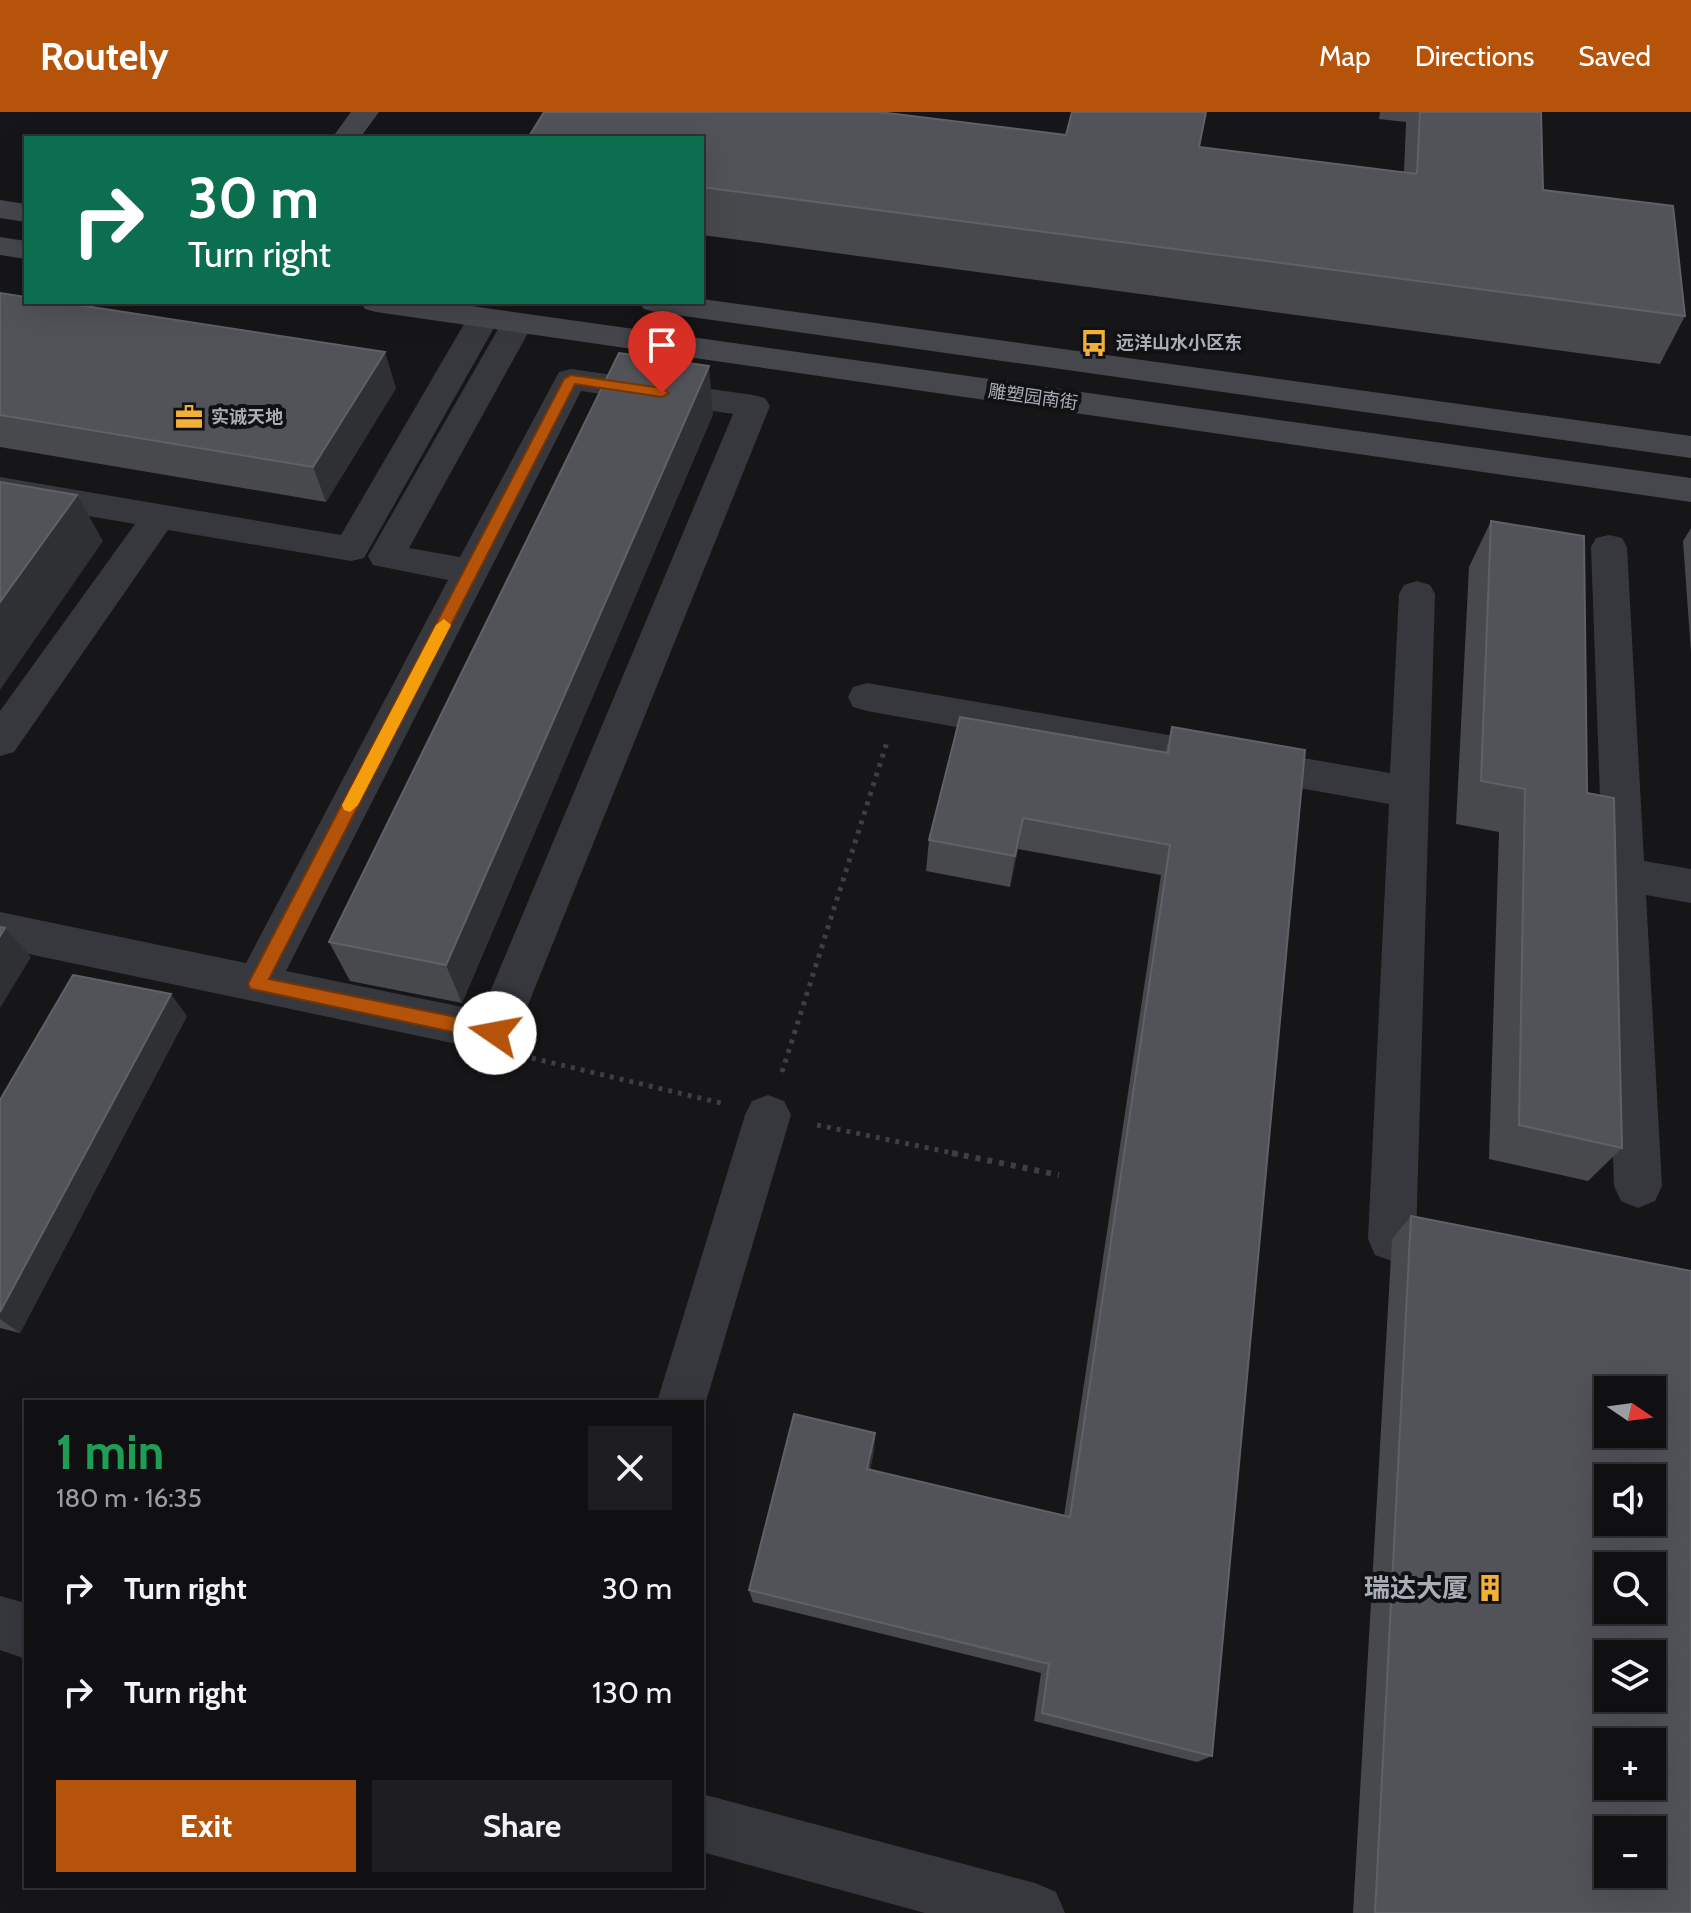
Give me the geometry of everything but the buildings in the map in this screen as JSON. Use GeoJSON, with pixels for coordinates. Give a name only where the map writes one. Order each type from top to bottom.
{"type":"FeatureCollection","features":[{"type":"Feature","properties":{"kind":"main road"},"geometry":{"type":"LineString","coordinates":[[347,136],[365,112]]}},
{"type":"Feature","properties":{"kind":"main road"},"geometry":{"type":"LineString","coordinates":[[0,209],[24,213]]}},
{"type":"Feature","properties":{"kind":"main road"},"geometry":{"type":"LineString","coordinates":[[0,246],[24,250]]}},
{"type":"Feature","properties":{"kind":"main road","name":"雕塑园南街"},"geometry":{"type":"LineString","coordinates":[[389,304],[1691,490]]}},
{"type":"Feature","properties":{"kind":"main road","name":"雕塑园南街"},"geometry":{"type":"LineString","coordinates":[[669,304],[1691,447]]}},
{"type":"Feature","properties":{"kind":"street"},"geometry":{"type":"LineString","coordinates":[[351,549],[500,321]]}},
{"type":"Feature","properties":{"kind":"street"},"geometry":{"type":"LineString","coordinates":[[386,556],[500,321]]}},
{"type":"Feature","properties":{"kind":"street"},"geometry":{"type":"LineString","coordinates":[[0,930],[257,984],[495,1033],[753,406],[571,379],[257,984]]}},
{"type":"Feature","properties":{"kind":"street"},"geometry":{"type":"LineString","coordinates":[[0,489],[471,572]]}},
{"type":"Feature","properties":{"kind":"street"},"geometry":{"type":"LineString","coordinates":[[0,741],[159,516]]}},
{"type":"Feature","properties":{"kind":"street"},"geometry":{"type":"LineString","coordinates":[[1609,547],[1638,1186]]}},
{"type":"Feature","properties":{"kind":"street"},"geometry":{"type":"LineString","coordinates":[[1407,1257],[1409,792],[1417,594]]}},
{"type":"Feature","properties":{"kind":"street"},"geometry":{"type":"LineString","coordinates":[[884,699],[1409,792]]}},
{"type":"Feature","properties":{"kind":"street"},"geometry":{"type":"LineString","coordinates":[[1624,875],[1691,886]]}},
{"type":"Feature","properties":{"kind":"street"},"geometry":{"type":"LineString","coordinates":[[683,1400],[768,1115]]}},
{"type":"Feature","properties":{"kind":"street"},"geometry":{"type":"LineString","coordinates":[[0,1623],[24,1630]]}},
{"type":"Feature","properties":{"kind":"street"},"geometry":{"type":"LineString","coordinates":[[704,1824],[1035,1913]]}},
{"type":"Feature","properties":{"kind":"path"},"geometry":{"type":"LineString","coordinates":[[768,1115],[884,699]]}},
{"type":"Feature","properties":{"kind":"slow traffic"},"geometry":{"type":"LineString","coordinates":[[350,805],[444,625]]}},
{"type":"Feature","properties":{"kind":"place","name":"远洋山水小区东"},"geometry":{"type":"Point","coordinates":[1094,343]}},
{"type":"Feature","properties":{"kind":"place","name":"实诚天地"},"geometry":{"type":"Point","coordinates":[189,417]}},
{"type":"Feature","properties":{"kind":"place","name":"瑞达大厦"},"geometry":{"type":"Point","coordinates":[1490,1588]}},
{"type":"Feature","properties":{"kind":"route"},"geometry":{"type":"LineString","coordinates":[[495,1033],[257,984],[571,379],[662,393]]}}]}
